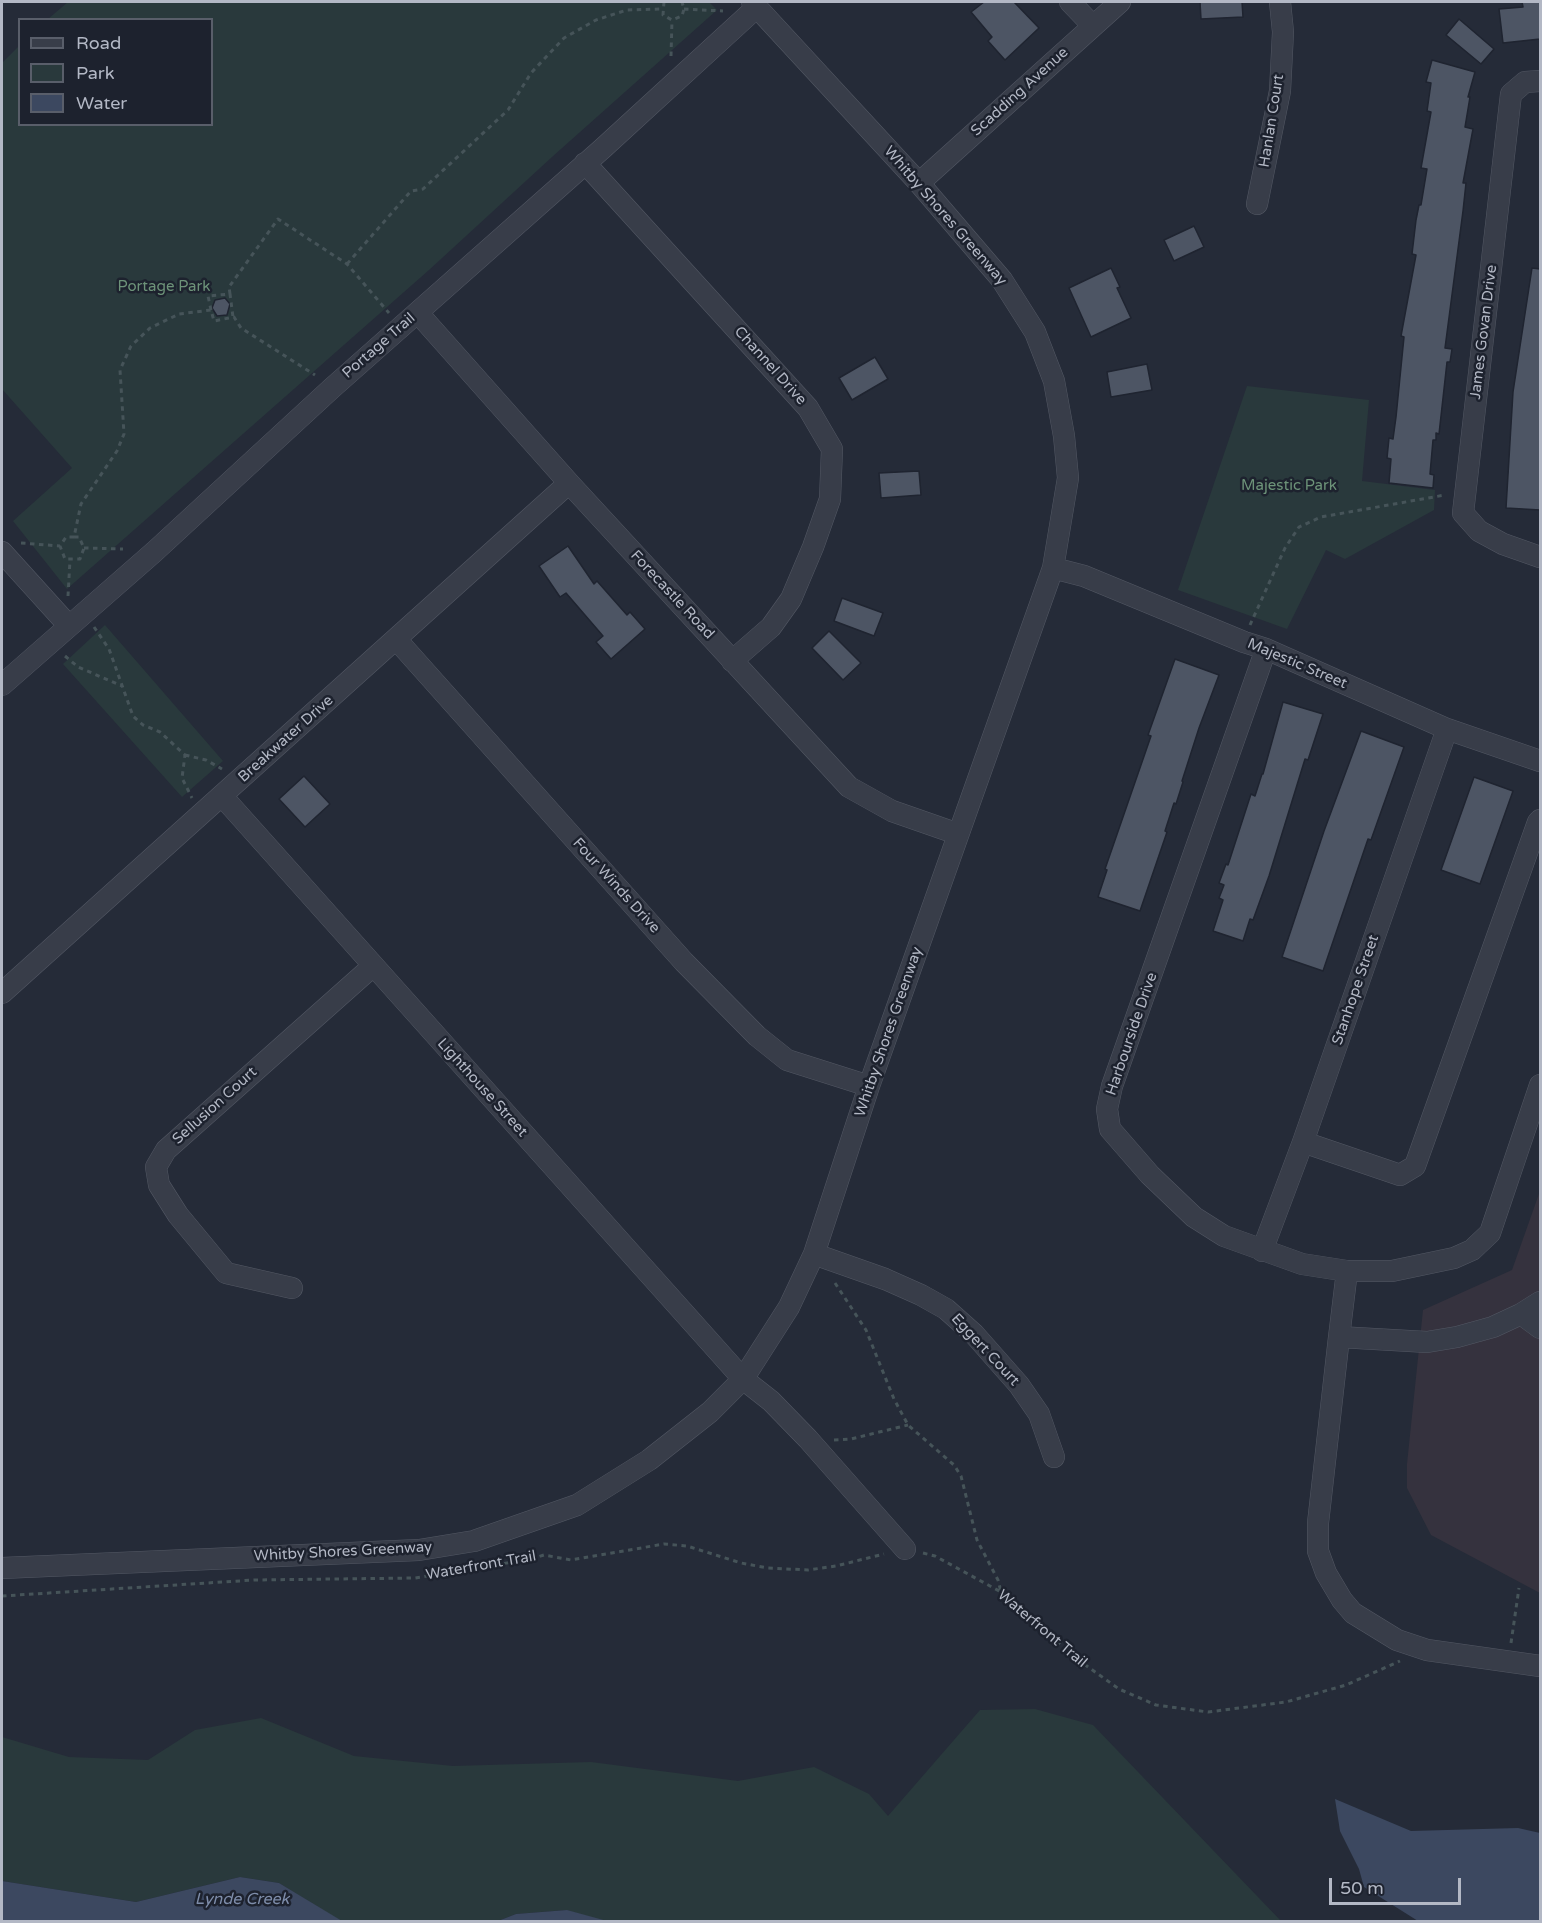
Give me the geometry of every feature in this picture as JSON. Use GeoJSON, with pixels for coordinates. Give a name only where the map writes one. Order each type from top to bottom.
{"type":"FeatureCollection","features":[{"type":"Feature","properties":{"kind":"street"},"geometry":{"type":"LineString","coordinates":[[1070,2],[1093,27]]}},
{"type":"Feature","properties":{"kind":"street","name":"Scadding Avenue"},"geometry":{"type":"LineString","coordinates":[[919,183],[1120,2]]}},
{"type":"Feature","properties":{"kind":"street","name":"Hanlan Court"},"geometry":{"type":"LineString","coordinates":[[1257,204],[1280,91],[1282,32],[1280,2]]}},
{"type":"Feature","properties":{"kind":"street","name":"Portage Trail"},"geometry":{"type":"LineString","coordinates":[[2,685],[154,552],[332,388],[585,163],[755,4]]}},
{"type":"Feature","properties":{"kind":"street","name":"Whitby Shores Greenway"},"geometry":{"type":"LineString","coordinates":[[2,1568],[419,1550],[474,1541],[577,1505],[649,1460],[710,1412],[743,1379],[789,1307],[814,1254],[869,1086],[1053,568],[1068,478],[1064,436],[1054,381],[1035,332],[1002,280],[919,183],[755,4]]}},
{"type":"Feature","properties":{"kind":"street","name":"James Govan Drive"},"geometry":{"type":"LineString","coordinates":[[1540,81],[1525,82],[1511,94],[1463,513],[1479,531],[1503,544],[1540,557]]}},
{"type":"Feature","properties":{"kind":"street","name":"Channel Drive"},"geometry":{"type":"LineString","coordinates":[[585,163],[808,408],[832,448],[830,499],[791,599],[771,627],[732,661]]}},
{"type":"Feature","properties":{"kind":"street","name":"Forecastle Road"},"geometry":{"type":"LineString","coordinates":[[418,313],[569,483],[849,787],[892,811],[958,834]]}},
{"type":"Feature","properties":{"kind":"street","name":"Breakwater Drive"},"geometry":{"type":"LineString","coordinates":[[2,993],[569,483]]}},
{"type":"Feature","properties":{"kind":"street"},"geometry":{"type":"LineString","coordinates":[[2,552],[69,626]]}},
{"type":"Feature","properties":{"kind":"street","name":"Majestic Street"},"geometry":{"type":"LineString","coordinates":[[1053,568],[1084,576],[1266,650],[1448,729],[1540,761]]}},
{"type":"Feature","properties":{"kind":"street","name":"Four Winds Drive"},"geometry":{"type":"LineString","coordinates":[[396,639],[684,962],[757,1036],[788,1060],[869,1086]]}},
{"type":"Feature","properties":{"kind":"street","name":"Harbourside Drive"},"geometry":{"type":"LineString","coordinates":[[1266,650],[1112,1086],[1107,1109],[1110,1129],[1150,1175],[1194,1216],[1224,1236],[1302,1264],[1347,1271],[1392,1271],[1454,1258],[1472,1250],[1490,1233],[1540,1085]]}},
{"type":"Feature","properties":{"kind":"street","name":"Stanhope Street"},"geometry":{"type":"LineString","coordinates":[[1262,1251],[1303,1142],[1448,729]]}},
{"type":"Feature","properties":{"kind":"street","name":"Lighthouse Street"},"geometry":{"type":"LineString","coordinates":[[222,796],[743,1379],[771,1401],[808,1439],[905,1549]]}},
{"type":"Feature","properties":{"kind":"street"},"geometry":{"type":"LineString","coordinates":[[1303,1142],[1400,1175],[1415,1166],[1540,820]]}},
{"type":"Feature","properties":{"kind":"street","name":"Sellusion Court"},"geometry":{"type":"LineString","coordinates":[[292,1288],[226,1273],[178,1215],[159,1185],[156,1167],[166,1150],[373,966]]}},
{"type":"Feature","properties":{"kind":"street","name":"Eggert Court"},"geometry":{"type":"LineString","coordinates":[[814,1254],[885,1279],[946,1309],[974,1335],[1019,1385],[1039,1414],[1054,1456]]}},
{"type":"Feature","properties":{"kind":"street"},"geometry":{"type":"LineString","coordinates":[[1347,1271],[1318,1523],[1318,1551],[1326,1573],[1342,1600],[1353,1613],[1397,1640],[1427,1650],[1540,1666]]}},
{"type":"Feature","properties":{"kind":"street"},"geometry":{"type":"LineString","coordinates":[[1340,1337],[1427,1342],[1474,1333],[1521,1314],[1540,1302]]}},
{"type":"Feature","properties":{"kind":"street"},"geometry":{"type":"LineString","coordinates":[[1521,1314],[1540,1328]]}},
{"type":"Feature","properties":{"kind":"path"},"geometry":{"type":"LineString","coordinates":[[664,2],[663,15],[672,20]]}},
{"type":"Feature","properties":{"kind":"path"},"geometry":{"type":"LineString","coordinates":[[672,20],[682,16],[684,9],[682,2]]}},
{"type":"Feature","properties":{"kind":"path"},"geometry":{"type":"LineString","coordinates":[[347,264],[411,191],[423,189],[508,110],[531,73],[564,38],[596,20],[627,10],[662,9]]}},
{"type":"Feature","properties":{"kind":"path"},"geometry":{"type":"LineString","coordinates":[[684,9],[723,11]]}},
{"type":"Feature","properties":{"kind":"path"},"geometry":{"type":"LineString","coordinates":[[671,56],[672,20]]}},
{"type":"Feature","properties":{"kind":"path"},"geometry":{"type":"LineString","coordinates":[[315,375],[241,328],[234,317],[229,287],[278,219],[347,264],[394,319]]}},
{"type":"Feature","properties":{"kind":"path"},"geometry":{"type":"LineString","coordinates":[[230,294],[208,296],[214,321],[234,317]]}},
{"type":"Feature","properties":{"kind":"path"},"geometry":{"type":"LineString","coordinates":[[74,537],[81,504],[117,451],[124,434],[120,370],[131,346],[150,328],[179,314],[211,310]]}},
{"type":"Feature","properties":{"kind":"path"},"geometry":{"type":"LineString","coordinates":[[1248,631],[1285,548],[1299,527],[1321,517],[1465,492]]}},
{"type":"Feature","properties":{"kind":"path"},"geometry":{"type":"LineString","coordinates":[[66,537],[79,537],[84,548],[80,559],[70,560],[65,559],[60,546],[66,537]]}},
{"type":"Feature","properties":{"kind":"path"},"geometry":{"type":"LineString","coordinates":[[21,543],[60,546]]}},
{"type":"Feature","properties":{"kind":"path"},"geometry":{"type":"LineString","coordinates":[[84,548],[123,549]]}},
{"type":"Feature","properties":{"kind":"path"},"geometry":{"type":"LineString","coordinates":[[68,596],[70,560]]}},
{"type":"Feature","properties":{"kind":"path"},"geometry":{"type":"LineString","coordinates":[[91,622],[109,649],[134,716],[143,725],[160,732],[185,755],[207,760],[221,767],[228,774]]}},
{"type":"Feature","properties":{"kind":"path"},"geometry":{"type":"LineString","coordinates":[[60,650],[78,667],[122,686]]}},
{"type":"Feature","properties":{"kind":"path"},"geometry":{"type":"LineString","coordinates":[[185,755],[182,778],[189,796],[195,802]]}},
{"type":"Feature","properties":{"kind":"path"},"geometry":{"type":"LineString","coordinates":[[834,1281],[866,1330],[894,1399],[908,1425],[954,1465],[961,1476],[977,1540],[998,1580],[1001,1593]]}},
{"type":"Feature","properties":{"kind":"path"},"geometry":{"type":"LineString","coordinates":[[808,1439],[851,1440],[908,1425]]}},
{"type":"Feature","properties":{"kind":"path","name":"Waterfront Trail"},"geometry":{"type":"LineString","coordinates":[[2,1596],[254,1581],[415,1578],[544,1555],[571,1560],[664,1544],[687,1546],[741,1563],[768,1568],[808,1570],[836,1566],[905,1549],[935,1556],[1001,1593],[1077,1659],[1119,1689],[1156,1705],[1208,1712],[1286,1702],[1346,1685],[1427,1650]]}},
{"type":"Feature","properties":{"kind":"path"},"geometry":{"type":"LineString","coordinates":[[1509,1661],[1519,1588]]}},
{"type":"Feature","properties":{"kind":"shaded area"},"geometry":{"type":"Polygon","coordinates":[[[1540,1191],[1540,1593],[1431,1535],[1407,1488],[1407,1464],[1423,1310],[1512,1270],[1540,1191]]]}},
{"type":"Feature","properties":{"kind":"green space","name":"Portage Park"},"geometry":{"type":"Polygon","coordinates":[[[68,2],[709,2],[717,10],[429,270],[67,589],[13,521],[72,468],[2,389],[2,63],[18,47],[18,126],[213,126],[213,18],[49,18],[68,2]]]}},
{"type":"Feature","properties":{"kind":"green space","name":"Majestic Park"},"geometry":{"type":"Polygon","coordinates":[[[1247,386],[1369,400],[1362,481],[1435,490],[1434,510],[1345,559],[1326,550],[1287,629],[1178,590],[1247,386]]]}},
{"type":"Feature","properties":{"kind":"green space"},"geometry":{"type":"Polygon","coordinates":[[[105,625],[223,761],[182,797],[63,664],[105,625]]]}},
{"type":"Feature","properties":{"kind":"green space"},"geometry":{"type":"Polygon","coordinates":[[[1035,1709],[1093,1725],[1281,1921],[607,1922],[566,1910],[516,1914],[498,1921],[342,1922],[279,1883],[240,1877],[136,1902],[2,1881],[2,1737],[69,1757],[148,1760],[195,1730],[261,1718],[354,1756],[453,1766],[591,1762],[738,1781],[814,1767],[869,1794],[888,1816],[980,1710],[1035,1709]]]}},
{"type":"Feature","properties":{"kind":"water"},"geometry":{"type":"Polygon","coordinates":[[[1335,1799],[1411,1831],[1518,1828],[1540,1833],[1540,1921],[1418,1921],[1364,1887],[1359,1869],[1340,1831],[1335,1799]]]}},
{"type":"Feature","properties":{"kind":"water","name":"Lynde Creek"},"geometry":{"type":"Polygon","coordinates":[[[240,1877],[279,1883],[342,1921],[2,1921],[2,1881],[136,1902],[240,1877]]]}},
{"type":"Feature","properties":{"kind":"water"},"geometry":{"type":"Polygon","coordinates":[[[567,1910],[607,1921],[498,1921],[516,1914],[567,1910]]]}},
{"type":"Feature","properties":{"kind":"building"},"geometry":{"type":"Polygon","coordinates":[[[984,2],[1014,2],[1039,28],[1005,60],[988,41],[992,37],[971,12],[984,2]]]}},
{"type":"Feature","properties":{"kind":"building"},"geometry":{"type":"Polygon","coordinates":[[[1200,2],[1242,2],[1243,17],[1201,19],[1200,2]]]}},
{"type":"Feature","properties":{"kind":"building"},"geometry":{"type":"Polygon","coordinates":[[[1522,2],[1540,2],[1540,39],[1503,43],[1499,9],[1523,7],[1522,2]]]}},
{"type":"Feature","properties":{"kind":"building"},"geometry":{"type":"Polygon","coordinates":[[[1459,19],[1494,49],[1481,64],[1446,35],[1459,19]]]}},
{"type":"Feature","properties":{"kind":"building"},"geometry":{"type":"Polygon","coordinates":[[[1432,60],[1475,72],[1468,97],[1470,97],[1465,127],[1473,129],[1463,183],[1466,183],[1463,211],[1445,348],[1452,349],[1450,362],[1447,362],[1439,434],[1436,433],[1436,440],[1433,440],[1430,474],[1434,475],[1433,488],[1389,483],[1391,459],[1387,458],[1389,438],[1393,439],[1396,417],[1404,337],[1401,336],[1416,255],[1412,254],[1416,220],[1427,169],[1421,168],[1431,112],[1427,111],[1431,83],[1426,82],[1432,60]]]}},
{"type":"Feature","properties":{"kind":"building"},"geometry":{"type":"Polygon","coordinates":[[[1194,226],[1204,247],[1174,261],[1164,240],[1194,226]]]}},
{"type":"Feature","properties":{"kind":"building"},"geometry":{"type":"Polygon","coordinates":[[[1111,268],[1120,287],[1117,288],[1131,318],[1091,337],[1069,288],[1111,268]]]}},
{"type":"Feature","properties":{"kind":"building"},"geometry":{"type":"Polygon","coordinates":[[[1532,268],[1540,269],[1540,510],[1506,508],[1513,392],[1532,268]]]}},
{"type":"Feature","properties":{"kind":"building"},"geometry":{"type":"Polygon","coordinates":[[[225,298],[230,304],[227,315],[217,316],[212,308],[215,300],[225,298]]]}},
{"type":"Feature","properties":{"kind":"building"},"geometry":{"type":"Polygon","coordinates":[[[875,357],[888,379],[852,400],[839,378],[875,357]]]}},
{"type":"Feature","properties":{"kind":"building"},"geometry":{"type":"Polygon","coordinates":[[[1147,364],[1152,390],[1111,397],[1107,372],[1147,364]]]}},
{"type":"Feature","properties":{"kind":"building"},"geometry":{"type":"Polygon","coordinates":[[[919,471],[921,495],[881,498],[879,473],[919,471]]]}},
{"type":"Feature","properties":{"kind":"building"},"geometry":{"type":"Polygon","coordinates":[[[568,546],[594,584],[597,581],[627,615],[630,612],[645,629],[611,659],[596,642],[603,636],[566,593],[560,597],[539,566],[568,546]]]}},
{"type":"Feature","properties":{"kind":"building"},"geometry":{"type":"Polygon","coordinates":[[[842,598],[883,613],[874,636],[834,621],[842,598]]]}},
{"type":"Feature","properties":{"kind":"building"},"geometry":{"type":"Polygon","coordinates":[[[829,631],[861,663],[843,680],[812,648],[829,631]]]}},
{"type":"Feature","properties":{"kind":"building"},"geometry":{"type":"Polygon","coordinates":[[[1175,659],[1219,675],[1199,728],[1140,911],[1098,897],[1107,870],[1105,869],[1151,736],[1148,735],[1175,659]]]}},
{"type":"Feature","properties":{"kind":"building"},"geometry":{"type":"Polygon","coordinates":[[[1283,702],[1323,714],[1308,760],[1305,759],[1269,876],[1243,941],[1213,931],[1223,900],[1219,898],[1224,885],[1219,883],[1226,864],[1228,865],[1251,794],[1255,796],[1263,774],[1283,702]]]}},
{"type":"Feature","properties":{"kind":"building"},"geometry":{"type":"Polygon","coordinates":[[[1361,731],[1404,747],[1371,840],[1368,839],[1323,971],[1282,957],[1324,831],[1361,731]]]}},
{"type":"Feature","properties":{"kind":"building"},"geometry":{"type":"Polygon","coordinates":[[[304,776],[330,804],[305,827],[279,799],[304,776]]]}},
{"type":"Feature","properties":{"kind":"building"},"geometry":{"type":"Polygon","coordinates":[[[1474,777],[1513,791],[1480,884],[1441,870],[1474,777]]]}}]}
